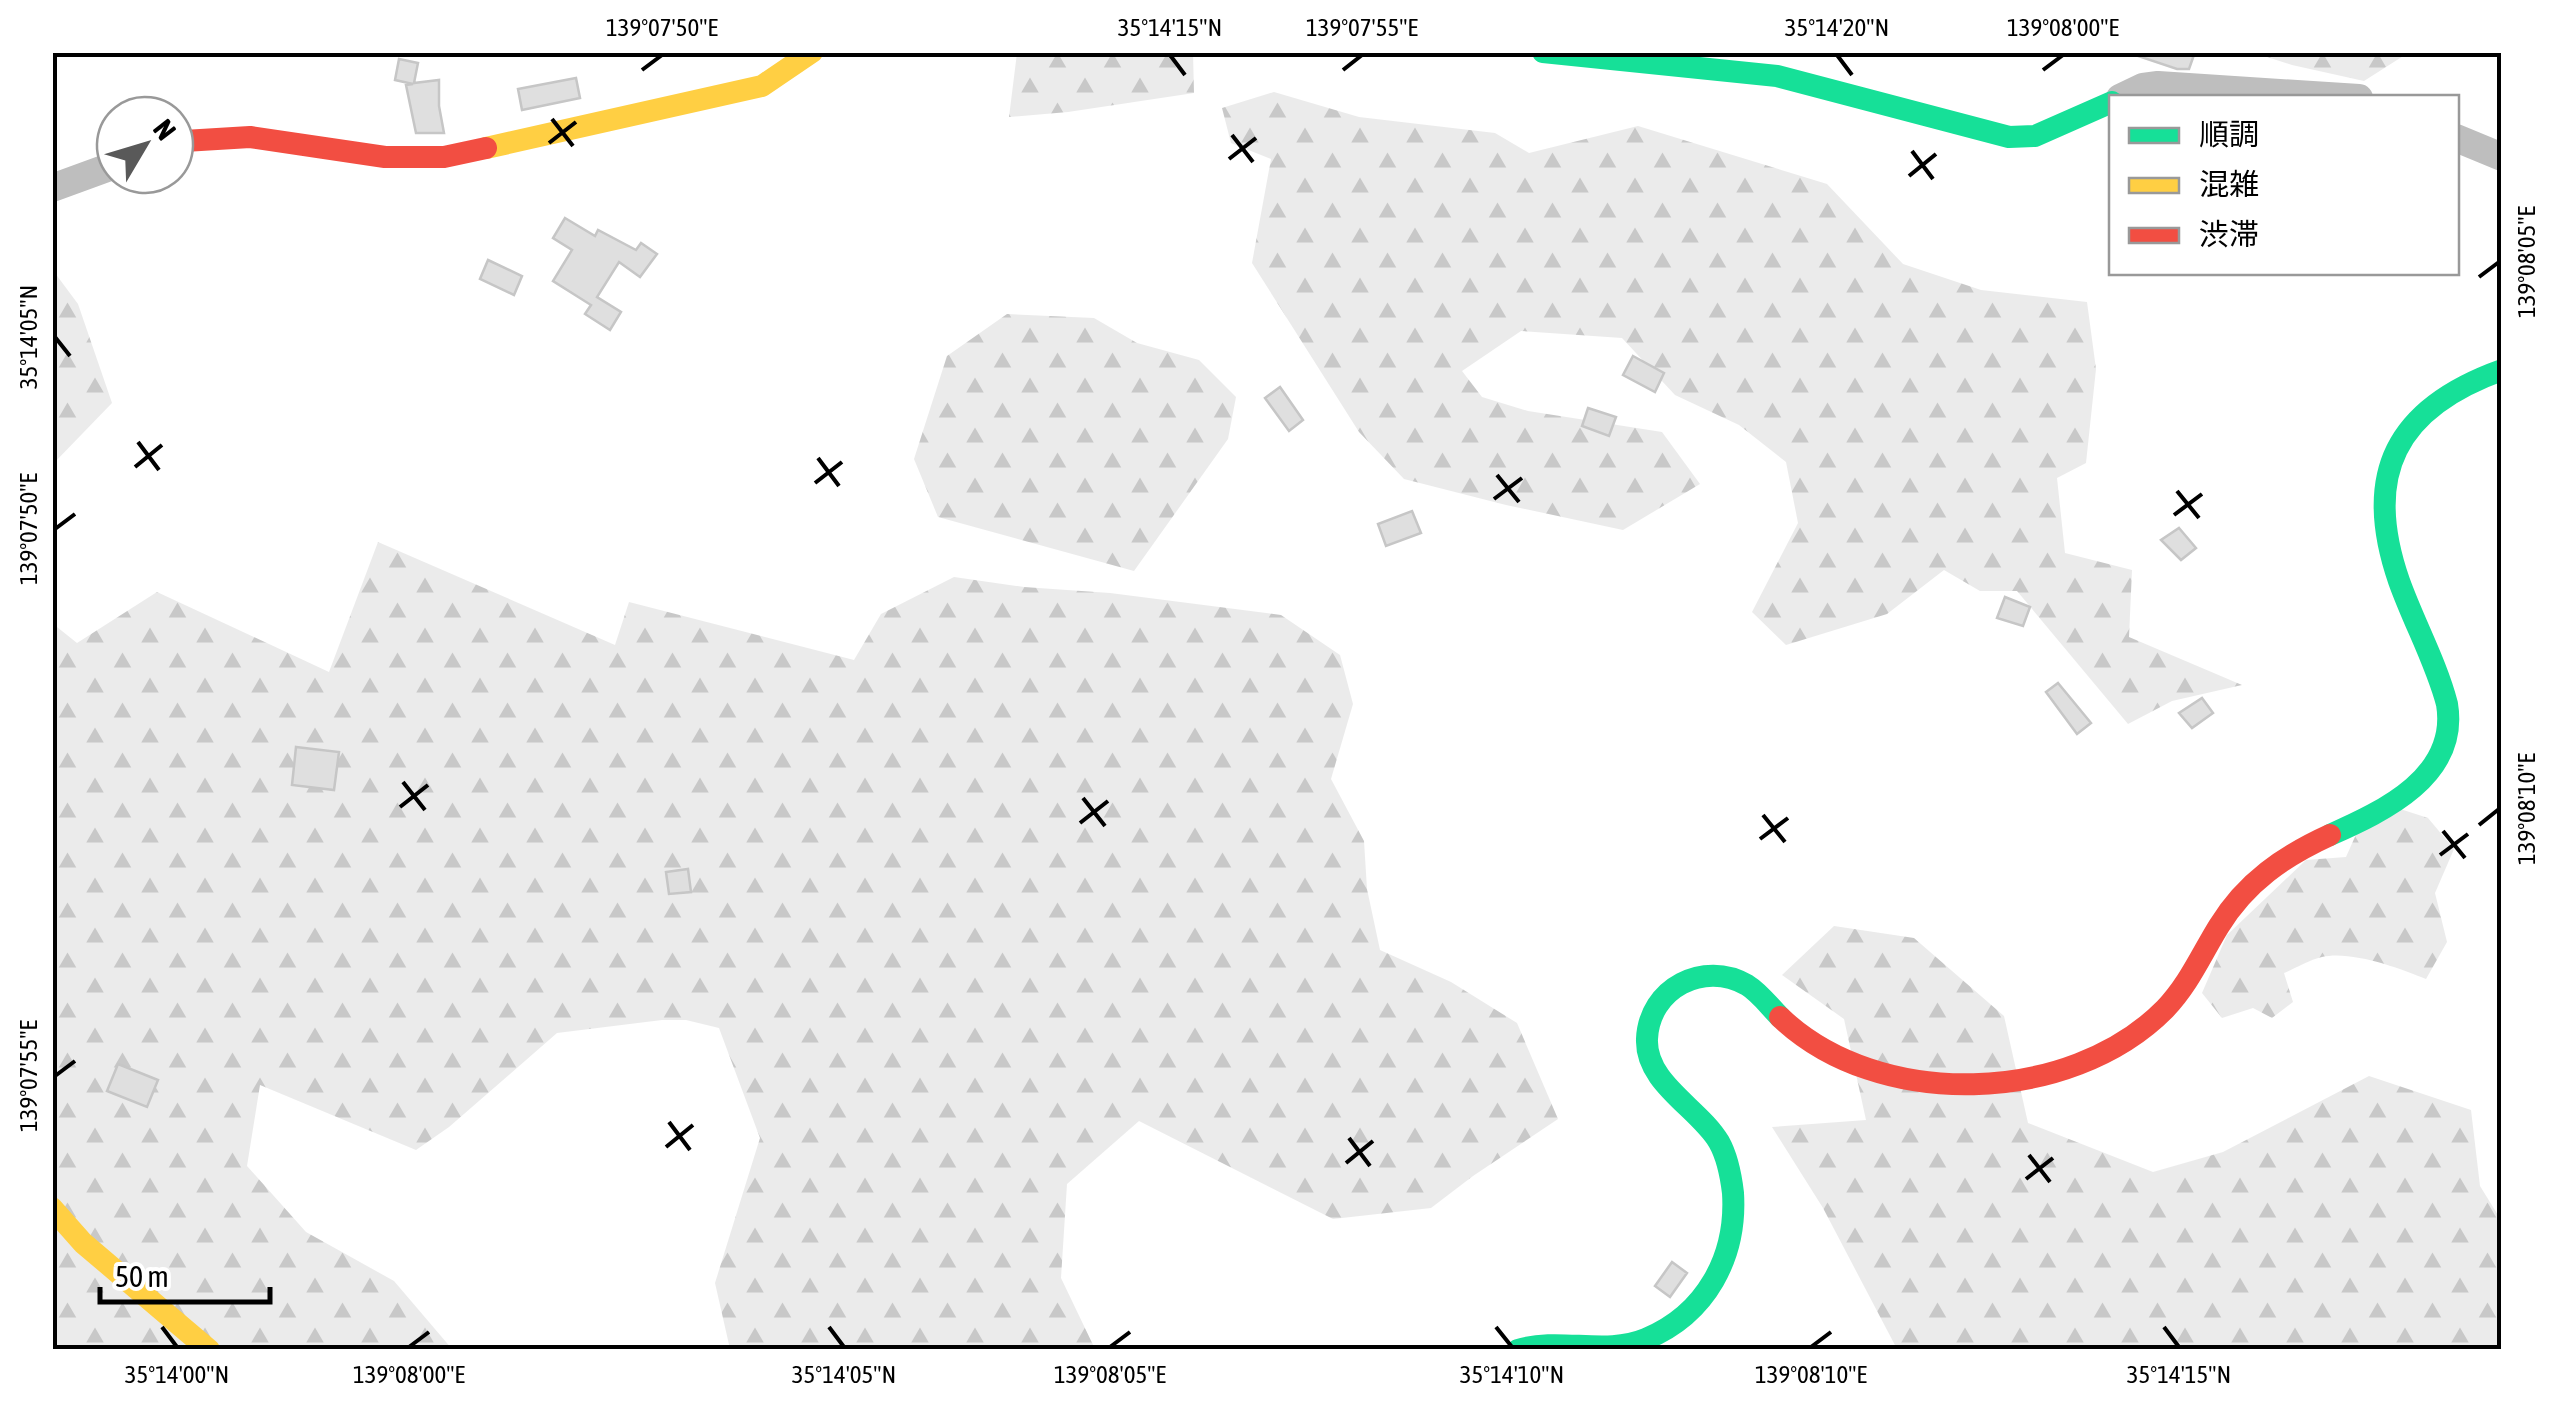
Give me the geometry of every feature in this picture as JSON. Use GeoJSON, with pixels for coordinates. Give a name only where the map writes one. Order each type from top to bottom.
{"type":"FeatureCollection","features":[{"type":"Feature","properties":{"kind":"street"},"geometry":{"type":"LineString","coordinates":[[195,140],[250,137],[384,156],[444,156],[762,86],[812,52]]}},
{"type":"Feature","properties":{"kind":"street"},"geometry":{"type":"LineString","coordinates":[[1543,52],[1799,80],[2009,137],[2035,136],[2109,103]]}},
{"type":"Feature","properties":{"kind":"street"},"geometry":{"type":"LineString","coordinates":[[2127,95],[2158,84],[2316,95]]}},
{"type":"Feature","properties":{"kind":"street"},"geometry":{"type":"LineString","coordinates":[[2459,139],[2502,157]]}},
{"type":"Feature","properties":{"kind":"street"},"geometry":{"type":"LineString","coordinates":[[52,188],[95,172]]}},
{"type":"Feature","properties":{"kind":"street"},"geometry":{"type":"LineString","coordinates":[[1518,1350],[1544,1344],[1602,1347],[1640,1342],[1696,1306],[1723,1268],[1732,1239],[1735,1203],[1729,1165],[1716,1137],[1652,1069],[1648,1046],[1652,1016],[1661,999],[1683,981],[1707,975],[1730,978],[1752,988],[1818,1048],[1853,1066],[1921,1082],[2002,1080],[2087,1061],[2153,1020],[2183,988],[2243,894],[2278,862],[2375,814],[2414,789],[2428,775],[2449,726],[2446,700],[2398,576],[2382,522],[2390,462],[2414,421],[2435,401],[2460,386],[2502,370]]}},
{"type":"Feature","properties":{"kind":"street"},"geometry":{"type":"LineString","coordinates":[[52,1208],[83,1242],[209,1350]]}},
{"type":"Feature","properties":{"kind":"green space"},"geometry":{"type":"Polygon","coordinates":[[[1017,53],[1193,53],[1194,93],[1009,117],[1017,53]]]}},
{"type":"Feature","properties":{"kind":"green space"},"geometry":{"type":"Polygon","coordinates":[[[2255,53],[2408,53],[2364,81],[2255,53]]]}},
{"type":"Feature","properties":{"kind":"green space"},"geometry":{"type":"Polygon","coordinates":[[[1274,92],[1359,117],[1495,133],[1529,153],[1638,126],[1827,184],[1903,264],[1981,290],[2087,302],[2096,369],[2086,463],[2057,478],[2065,553],[2132,570],[2129,637],[2242,685],[2172,701],[2128,724],[2017,591],[1980,591],[1944,570],[1887,614],[1786,645],[1752,612],[1798,523],[1786,462],[1739,425],[1675,395],[1622,338],[1521,331],[1462,371],[1482,397],[1528,411],[1662,432],[1700,484],[1623,530],[1404,479],[1359,432],[1252,263],[1271,159],[1231,143],[1222,108],[1274,92]]]}},
{"type":"Feature","properties":{"kind":"green space"},"geometry":{"type":"Polygon","coordinates":[[[52,269],[78,304],[112,403],[53,464],[52,269]]]}},
{"type":"Feature","properties":{"kind":"green space"},"geometry":{"type":"Polygon","coordinates":[[[1007,314],[1094,318],[1137,343],[1199,360],[1236,397],[1228,439],[1134,571],[938,517],[914,459],[947,356],[1007,314]]]}},
{"type":"Feature","properties":{"kind":"green space"},"geometry":{"type":"Polygon","coordinates":[[[378,542],[615,645],[629,602],[854,660],[881,614],[954,577],[1281,615],[1340,655],[1353,704],[1331,779],[1364,841],[1367,889],[1380,950],[1451,982],[1517,1023],[1558,1119],[1431,1208],[1333,1219],[1139,1121],[1067,1184],[1061,1278],[1095,1349],[730,1349],[715,1283],[760,1138],[719,1028],[686,1020],[662,1020],[557,1033],[449,1127],[416,1150],[260,1085],[247,1166],[306,1232],[394,1281],[452,1349],[53,1349],[52,623],[77,643],[157,592],[329,672],[378,542]]]}},
{"type":"Feature","properties":{"kind":"green space"},"geometry":{"type":"Polygon","coordinates":[[[2391,806],[2428,818],[2454,849],[2435,893],[2447,942],[2426,979],[2360,958],[2322,957],[2284,973],[2293,1002],[2272,1018],[2253,1008],[2222,1018],[2202,993],[2227,935],[2306,860],[2346,857],[2358,830],[2391,806]]]}},
{"type":"Feature","properties":{"kind":"green space"},"geometry":{"type":"Polygon","coordinates":[[[1834,926],[1914,938],[2004,1016],[2028,1123],[2153,1172],[2223,1152],[2369,1076],[2471,1110],[2480,1186],[2501,1220],[2501,1349],[1897,1349],[1823,1208],[1772,1127],[1866,1120],[1844,1019],[1782,975],[1834,926]]]}},
{"type":"Feature","properties":{"kind":"building"},"geometry":{"type":"Polygon","coordinates":[[[2139,52],[2195,52],[2189,69],[2177,69],[2138,56],[2139,52]]]}},
{"type":"Feature","properties":{"kind":"building"},"geometry":{"type":"Polygon","coordinates":[[[399,59],[418,63],[414,83],[439,80],[444,133],[416,133],[406,85],[413,84],[395,80],[399,59]]]}},
{"type":"Feature","properties":{"kind":"building"},"geometry":{"type":"Polygon","coordinates":[[[576,78],[580,98],[522,110],[518,89],[576,78]]]}},
{"type":"Feature","properties":{"kind":"building"},"geometry":{"type":"Polygon","coordinates":[[[565,218],[595,236],[598,230],[636,250],[641,243],[657,254],[640,277],[619,262],[597,297],[621,312],[610,330],[585,314],[591,305],[553,281],[572,250],[553,238],[565,218]]]}},
{"type":"Feature","properties":{"kind":"building"},"geometry":{"type":"Polygon","coordinates":[[[488,260],[522,276],[514,295],[480,279],[488,260]]]}},
{"type":"Feature","properties":{"kind":"building"},"geometry":{"type":"Polygon","coordinates":[[[1633,356],[1664,373],[1655,392],[1623,375],[1633,356]]]}},
{"type":"Feature","properties":{"kind":"building"},"geometry":{"type":"Polygon","coordinates":[[[1280,387],[1303,420],[1289,431],[1265,398],[1280,387]]]}},
{"type":"Feature","properties":{"kind":"building"},"geometry":{"type":"Polygon","coordinates":[[[1588,408],[1616,417],[1609,436],[1582,426],[1588,408]]]}},
{"type":"Feature","properties":{"kind":"building"},"geometry":{"type":"Polygon","coordinates":[[[1412,511],[1421,533],[1386,546],[1378,524],[1412,511]]]}},
{"type":"Feature","properties":{"kind":"building"},"geometry":{"type":"Polygon","coordinates":[[[2179,528],[2196,548],[2181,560],[2161,540],[2179,528]]]}},
{"type":"Feature","properties":{"kind":"building"},"geometry":{"type":"Polygon","coordinates":[[[2005,597],[2030,607],[2023,626],[1997,618],[2005,597]]]}},
{"type":"Feature","properties":{"kind":"building"},"geometry":{"type":"Polygon","coordinates":[[[2058,683],[2091,723],[2077,734],[2046,692],[2058,683]]]}},
{"type":"Feature","properties":{"kind":"building"},"geometry":{"type":"Polygon","coordinates":[[[2202,698],[2213,713],[2192,728],[2179,713],[2202,698]]]}},
{"type":"Feature","properties":{"kind":"building"},"geometry":{"type":"Polygon","coordinates":[[[296,747],[339,752],[334,790],[292,785],[296,747]]]}},
{"type":"Feature","properties":{"kind":"building"},"geometry":{"type":"Polygon","coordinates":[[[688,869],[691,892],[669,894],[666,872],[688,869]]]}},
{"type":"Feature","properties":{"kind":"building"},"geometry":{"type":"Polygon","coordinates":[[[118,1064],[158,1080],[147,1107],[107,1091],[118,1064]]]}},
{"type":"Feature","properties":{"kind":"building"},"geometry":{"type":"Polygon","coordinates":[[[1672,1262],[1687,1273],[1670,1297],[1655,1286],[1672,1262]]]}},
{"type":"Feature","properties":{"kind":"traffic: fast"},"geometry":{"type":"LineString","coordinates":[[1543,52],[1777,76],[2009,137],[2035,136],[2109,103]]}},
{"type":"Feature","properties":{"kind":"traffic: fast"},"geometry":{"type":"LineString","coordinates":[[2330,835],[2394,802],[2429,771],[2441,751],[2448,729],[2447,704],[2388,543],[2387,477],[2397,450],[2413,425],[2436,404],[2502,370]]}},
{"type":"Feature","properties":{"kind":"traffic: fast"},"geometry":{"type":"LineString","coordinates":[[1518,1350],[1550,1345],[1630,1344],[1667,1328],[1701,1299],[1714,1281],[1730,1239],[1730,1174],[1722,1148],[1710,1130],[1655,1069],[1647,1039],[1650,1021],[1668,993],[1697,978],[1714,976],[1747,985],[1780,1017]]}},
{"type":"Feature","properties":{"kind":"traffic: slow"},"geometry":{"type":"LineString","coordinates":[[486,148],[762,86],[812,52]]}},
{"type":"Feature","properties":{"kind":"traffic: slow"},"geometry":{"type":"LineString","coordinates":[[52,1208],[83,1243],[209,1350]]}},
{"type":"Feature","properties":{"kind":"traffic: jam"},"geometry":{"type":"LineString","coordinates":[[195,140],[250,137],[385,157],[444,157],[486,148]]}},
{"type":"Feature","properties":{"kind":"traffic: jam"},"geometry":{"type":"LineString","coordinates":[[1780,1017],[1821,1048],[1868,1069],[1920,1081],[1974,1084],[2027,1079],[2079,1064],[2125,1041],[2165,1009],[2241,896],[2282,861],[2330,835]]}}]}
